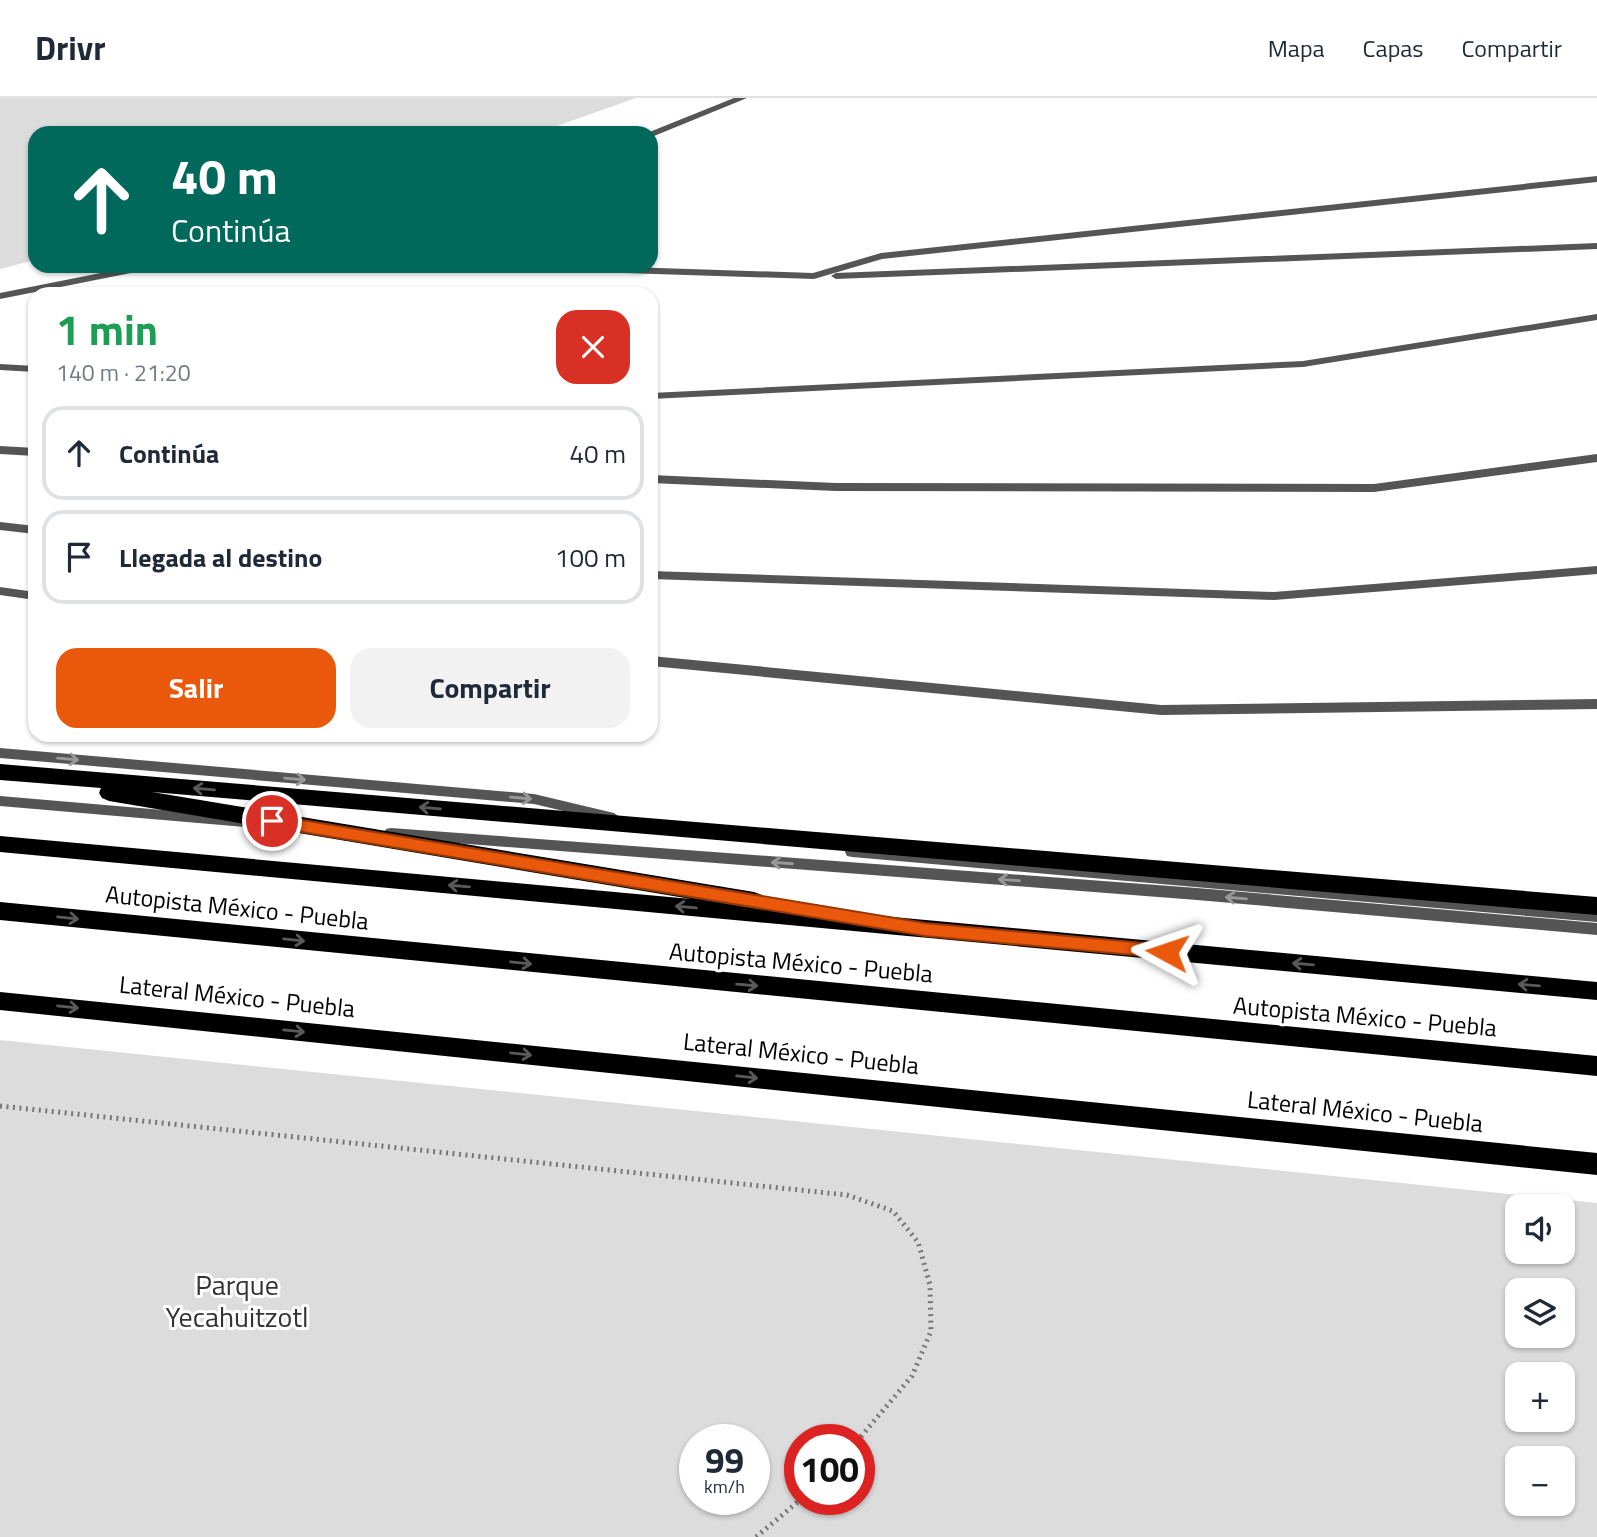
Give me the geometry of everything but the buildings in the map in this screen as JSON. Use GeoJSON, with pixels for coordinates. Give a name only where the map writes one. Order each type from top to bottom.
{"type":"FeatureCollection","features":[{"type":"Feature","properties":{"kind":"highway"},"geometry":{"type":"LineString","coordinates":[[0,774],[1597,906]]}},
{"type":"Feature","properties":{"kind":"highway"},"geometry":{"type":"LineString","coordinates":[[0,774],[925,929]]}},
{"type":"Feature","properties":{"kind":"highway","name":"Autopista México - Puebla"},"geometry":{"type":"LineString","coordinates":[[0,844],[1597,991]]}},
{"type":"Feature","properties":{"kind":"highway","name":"Autopista México - Puebla"},"geometry":{"type":"LineString","coordinates":[[0,911],[1597,1066]]}},
{"type":"Feature","properties":{"kind":"highway","name":"Lateral México - Puebla"},"geometry":{"type":"LineString","coordinates":[[0,1000],[1597,1164]]}},
{"type":"Feature","properties":{"kind":"lane"},"geometry":{"type":"LineString","coordinates":[[658,131],[742,98]]}},
{"type":"Feature","properties":{"kind":"lane"},"geometry":{"type":"LineString","coordinates":[[814,276],[881,256],[1597,179]]}},
{"type":"Feature","properties":{"kind":"lane"},"geometry":{"type":"LineString","coordinates":[[658,271],[814,276],[1597,246]]}},
{"type":"Feature","properties":{"kind":"lane"},"geometry":{"type":"LineString","coordinates":[[45,287],[116,273]]}},
{"type":"Feature","properties":{"kind":"lane"},"geometry":{"type":"LineString","coordinates":[[0,296],[28,290]]}},
{"type":"Feature","properties":{"kind":"lane"},"geometry":{"type":"LineString","coordinates":[[658,396],[1303,364],[1597,317]]}},
{"type":"Feature","properties":{"kind":"lane"},"geometry":{"type":"LineString","coordinates":[[0,367],[28,369]]}},
{"type":"Feature","properties":{"kind":"lane"},"geometry":{"type":"LineString","coordinates":[[0,450],[28,452]]}},
{"type":"Feature","properties":{"kind":"lane"},"geometry":{"type":"LineString","coordinates":[[658,479],[836,487],[1374,488],[1597,458]]}},
{"type":"Feature","properties":{"kind":"lane"},"geometry":{"type":"LineString","coordinates":[[0,526],[28,529]]}},
{"type":"Feature","properties":{"kind":"lane"},"geometry":{"type":"LineString","coordinates":[[658,575],[1274,596],[1597,569]]}},
{"type":"Feature","properties":{"kind":"lane"},"geometry":{"type":"LineString","coordinates":[[0,591],[28,595]]}},
{"type":"Feature","properties":{"kind":"lane"},"geometry":{"type":"LineString","coordinates":[[658,663],[1161,710],[1597,704]]}},
{"type":"Feature","properties":{"kind":"lane"},"geometry":{"type":"LineString","coordinates":[[0,754],[534,799],[702,838],[1597,916]]}},
{"type":"Feature","properties":{"kind":"lane"},"geometry":{"type":"LineString","coordinates":[[0,801],[100,811],[1197,894],[1597,929]]}},
{"type":"Feature","properties":{"kind":"path"},"geometry":{"type":"LineString","coordinates":[[0,1107],[847,1195],[893,1211],[918,1242],[930,1284],[931,1331],[912,1376],[872,1424]]}},
{"type":"Feature","properties":{"kind":"path"},"geometry":{"type":"LineString","coordinates":[[756,1537],[784,1513]]}},
{"type":"Feature","properties":{"kind":"green space"},"geometry":{"type":"Polygon","coordinates":[[[0,98],[636,98],[557,126],[28,126],[28,262],[0,269],[0,98]]]}},
{"type":"Feature","properties":{"kind":"green space","name":"Parque Yecahuitzotl"},"geometry":{"type":"Polygon","coordinates":[[[0,1040],[1509,1194],[1505,1194],[1505,1264],[1575,1264],[1575,1201],[1597,1203],[1597,1537],[0,1537],[0,1040]]]}},
{"type":"Feature","properties":{"kind":"route"},"geometry":{"type":"LineString","coordinates":[[272,821],[925,929],[1167,952]]}}]}
